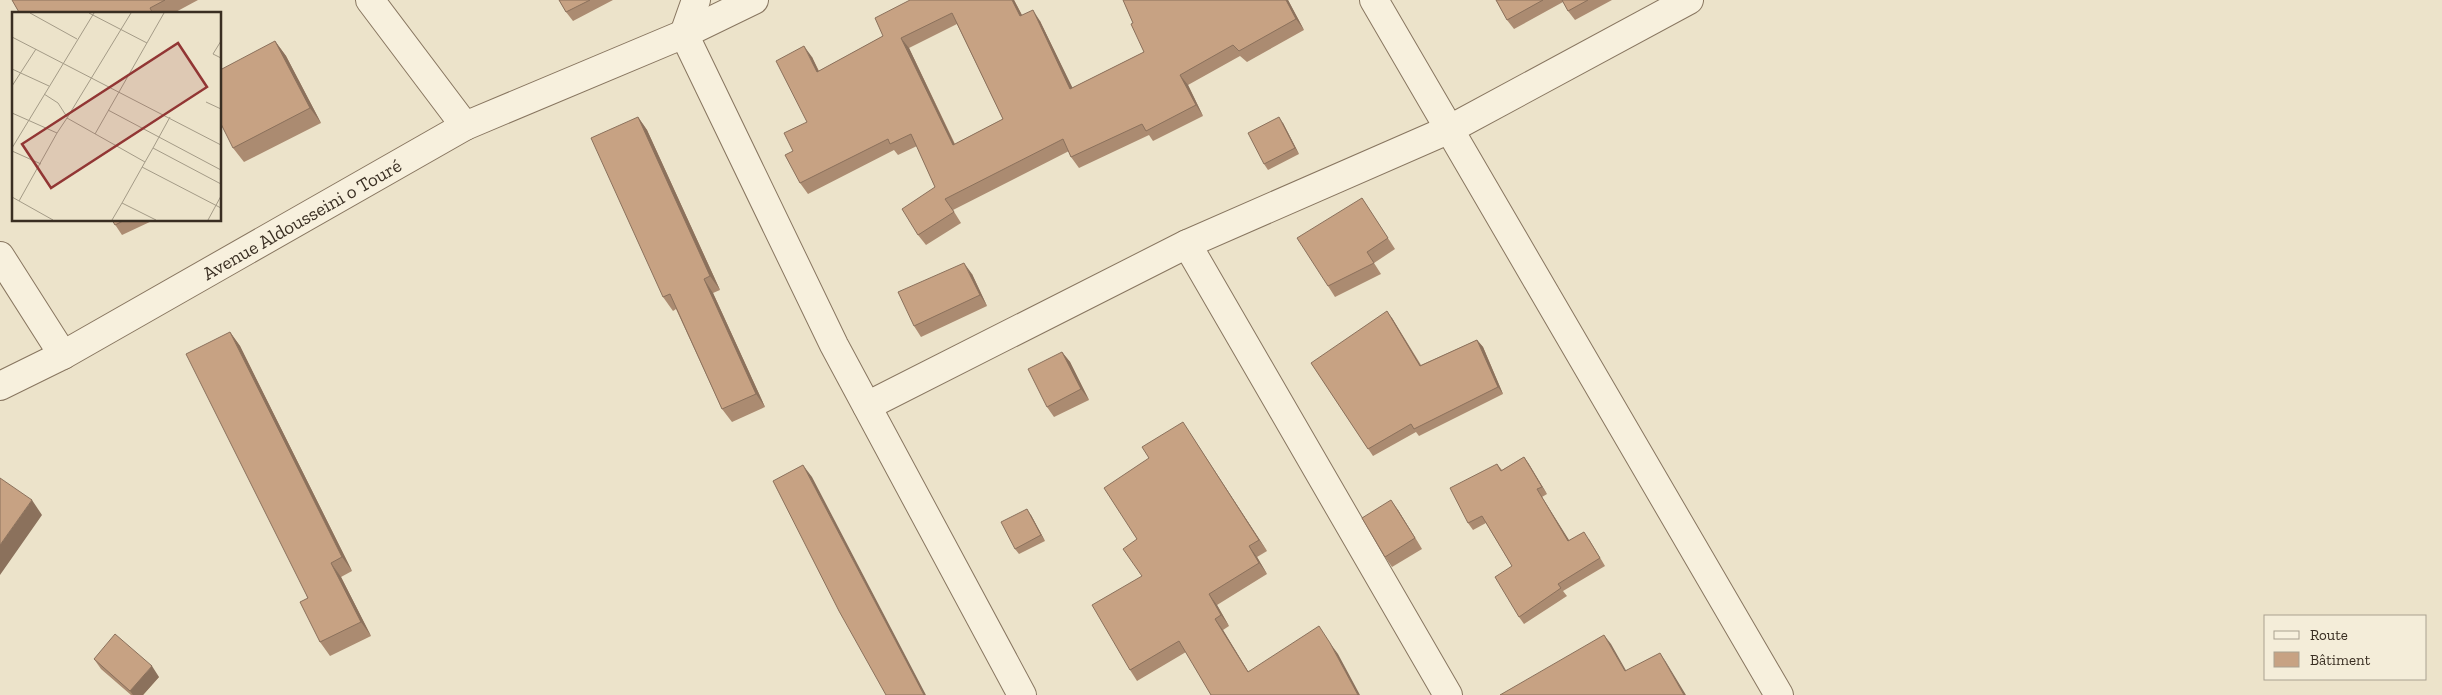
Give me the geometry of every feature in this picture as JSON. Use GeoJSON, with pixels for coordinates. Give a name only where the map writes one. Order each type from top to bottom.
{"type":"FeatureCollection","features":[{"type":"Feature","properties":{"kind":"street"},"geometry":{"type":"LineString","coordinates":[[370,0],[465,126]]}},
{"type":"Feature","properties":{"kind":"street"},"geometry":{"type":"LineString","coordinates":[[696,0],[684,34],[834,345],[1022,695]]}},
{"type":"Feature","properties":{"kind":"street","name":"Avenue Aldousseini o Touré"},"geometry":{"type":"LineString","coordinates":[[0,386],[63,355],[465,126],[684,34],[754,0]]}},
{"type":"Feature","properties":{"kind":"street"},"geometry":{"type":"LineString","coordinates":[[1374,0],[1779,695]]}},
{"type":"Feature","properties":{"kind":"street"},"geometry":{"type":"LineString","coordinates":[[867,406],[1187,244],[1450,129],[1689,0]]}},
{"type":"Feature","properties":{"kind":"street"},"geometry":{"type":"LineString","coordinates":[[1187,244],[1448,695]]}},
{"type":"Feature","properties":{"kind":"street"},"geometry":{"type":"LineString","coordinates":[[0,256],[63,355]]}},
{"type":"Feature","properties":{"kind":"building"},"geometry":{"type":"Polygon","coordinates":[[[12,0],[165,0],[150,8],[152,12],[19,12],[12,0]]]}},
{"type":"Feature","properties":{"kind":"building"},"geometry":{"type":"Polygon","coordinates":[[[559,0],[590,0],[566,12],[559,0]]]}},
{"type":"Feature","properties":{"kind":"building"},"geometry":{"type":"Polygon","coordinates":[[[910,0],[1012,0],[1020,16],[1033,10],[1070,89],[1144,52],[1131,24],[1133,23],[1123,0],[1286,0],[1296,19],[1239,51],[1233,45],[1180,75],[1196,105],[1146,131],[1142,124],[1071,157],[1063,139],[945,199],[954,212],[918,235],[902,209],[935,187],[911,134],[890,144],[888,139],[800,183],[785,155],[793,151],[784,133],[807,122],[776,61],[804,46],[817,72],[883,36],[875,18],[910,0]],[[952,13],[901,38],[953,145],[1003,119],[952,13]]]}},
{"type":"Feature","properties":{"kind":"building"},"geometry":{"type":"Polygon","coordinates":[[[1496,0],[1543,0],[1507,20],[1496,0]]]}},
{"type":"Feature","properties":{"kind":"building"},"geometry":{"type":"Polygon","coordinates":[[[1562,0],[1588,0],[1568,11],[1562,0]]]}},
{"type":"Feature","properties":{"kind":"building"},"geometry":{"type":"Polygon","coordinates":[[[275,41],[310,108],[233,148],[221,124],[221,69],[275,41]]]}},
{"type":"Feature","properties":{"kind":"building"},"geometry":{"type":"Polygon","coordinates":[[[638,117],[710,276],[704,279],[756,394],[722,409],[670,294],[663,297],[591,138],[638,117]]]}},
{"type":"Feature","properties":{"kind":"building"},"geometry":{"type":"Polygon","coordinates":[[[1279,117],[1295,148],[1264,164],[1248,133],[1279,117]]]}},
{"type":"Feature","properties":{"kind":"building"},"geometry":{"type":"Polygon","coordinates":[[[1362,198],[1388,238],[1367,252],[1374,263],[1328,286],[1297,238],[1362,198]]]}},
{"type":"Feature","properties":{"kind":"building"},"geometry":{"type":"Polygon","coordinates":[[[113,221],[123,221],[115,225],[113,221]]]}},
{"type":"Feature","properties":{"kind":"building"},"geometry":{"type":"Polygon","coordinates":[[[964,263],[980,295],[914,326],[898,292],[964,263]]]}},
{"type":"Feature","properties":{"kind":"building"},"geometry":{"type":"Polygon","coordinates":[[[1387,311],[1420,366],[1477,340],[1498,387],[1414,429],[1411,424],[1368,449],[1311,363],[1387,311]]]}},
{"type":"Feature","properties":{"kind":"building"},"geometry":{"type":"Polygon","coordinates":[[[230,332],[342,557],[331,563],[361,622],[320,642],[300,602],[308,598],[186,354],[230,332]]]}},
{"type":"Feature","properties":{"kind":"building"},"geometry":{"type":"Polygon","coordinates":[[[1062,352],[1081,389],[1047,407],[1028,369],[1062,352]]]}},
{"type":"Feature","properties":{"kind":"building"},"geometry":{"type":"Polygon","coordinates":[[[1183,422],[1259,540],[1249,546],[1259,563],[1209,594],[1221,615],[1215,619],[1248,672],[1319,626],[1358,695],[1211,695],[1179,641],[1130,670],[1092,605],[1142,576],[1123,549],[1137,539],[1104,488],[1149,458],[1142,447],[1183,422]]]}},
{"type":"Feature","properties":{"kind":"building"},"geometry":{"type":"Polygon","coordinates":[[[1524,457],[1542,487],[1537,489],[1568,541],[1584,532],[1600,558],[1558,584],[1561,588],[1519,617],[1495,577],[1512,566],[1482,516],[1468,523],[1450,488],[1497,464],[1501,471],[1524,457]]]}},
{"type":"Feature","properties":{"kind":"building"},"geometry":{"type":"Polygon","coordinates":[[[803,465],[924,695],[886,695],[839,611],[773,481],[803,465]]]}},
{"type":"Feature","properties":{"kind":"building"},"geometry":{"type":"Polygon","coordinates":[[[0,478],[32,500],[0,545],[0,478]]]}},
{"type":"Feature","properties":{"kind":"building"},"geometry":{"type":"Polygon","coordinates":[[[1391,500],[1415,538],[1385,557],[1362,518],[1391,500]]]}},
{"type":"Feature","properties":{"kind":"building"},"geometry":{"type":"Polygon","coordinates":[[[1027,509],[1041,535],[1015,549],[1001,522],[1027,509]]]}},
{"type":"Feature","properties":{"kind":"building"},"geometry":{"type":"Polygon","coordinates":[[[115,634],[152,666],[130,691],[94,659],[115,634]]]}},
{"type":"Feature","properties":{"kind":"building"},"geometry":{"type":"Polygon","coordinates":[[[1604,635],[1625,671],[1660,653],[1684,695],[1500,695],[1604,635]]]}}]}
